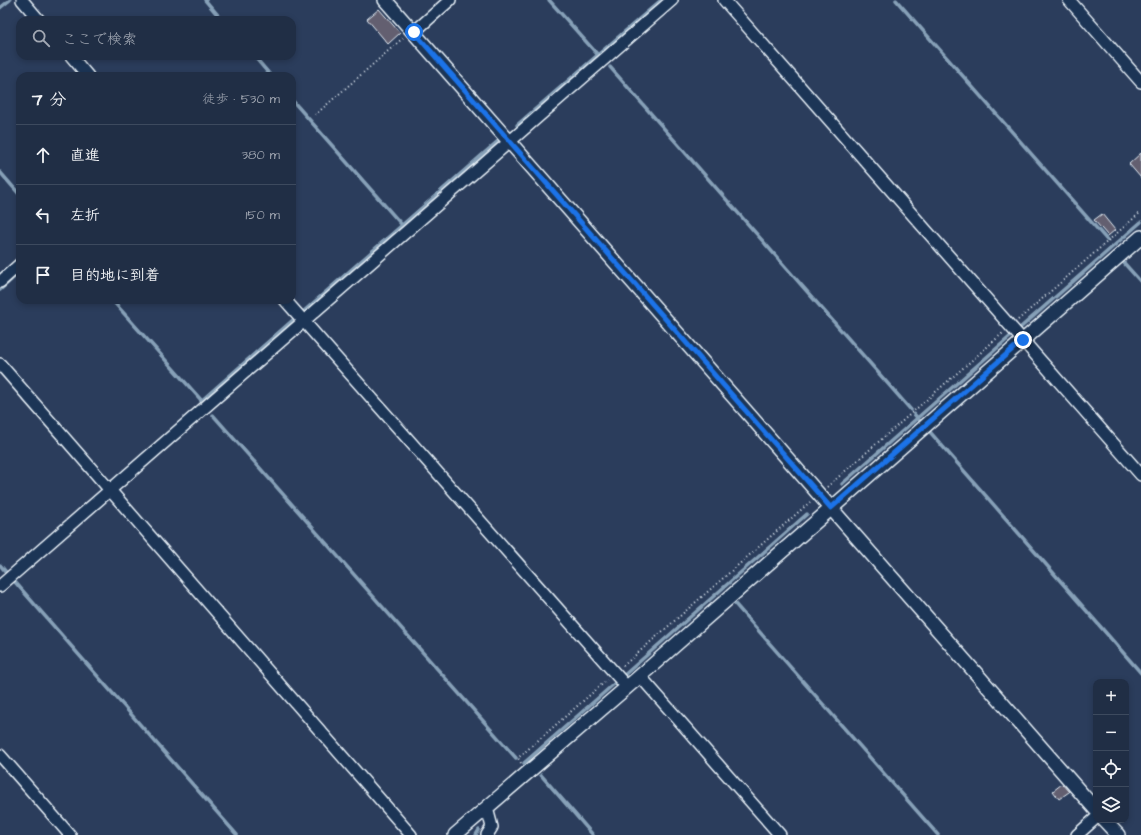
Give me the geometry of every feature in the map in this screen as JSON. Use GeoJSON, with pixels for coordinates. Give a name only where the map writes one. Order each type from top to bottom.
{"type":"FeatureCollection","features":[{"type":"Feature","properties":{"kind":"street"},"geometry":{"type":"LineString","coordinates":[[22,0],[36,16]]}},
{"type":"Feature","properties":{"kind":"street"},"geometry":{"type":"LineString","coordinates":[[385,0],[1093,807]]}},
{"type":"Feature","properties":{"kind":"street"},"geometry":{"type":"LineString","coordinates":[[413,31],[450,0]]}},
{"type":"Feature","properties":{"kind":"street"},"geometry":{"type":"LineString","coordinates":[[0,586],[303,320],[672,0]]}},
{"type":"Feature","properties":{"kind":"street"},"geometry":{"type":"LineString","coordinates":[[724,0],[1141,475]]}},
{"type":"Feature","properties":{"kind":"street"},"geometry":{"type":"LineString","coordinates":[[1069,0],[1141,82]]}},
{"type":"Feature","properties":{"kind":"street"},"geometry":{"type":"LineString","coordinates":[[74,60],[85,72]]}},
{"type":"Feature","properties":{"kind":"street"},"geometry":{"type":"LineString","coordinates":[[455,835],[640,676],[831,508],[1016,332],[1141,237]]}},
{"type":"Feature","properties":{"kind":"street"},"geometry":{"type":"LineString","coordinates":[[0,282],[16,268]]}},
{"type":"Feature","properties":{"kind":"street"},"geometry":{"type":"LineString","coordinates":[[289,304],[627,687]]}},
{"type":"Feature","properties":{"kind":"street"},"geometry":{"type":"LineString","coordinates":[[0,364],[411,835]]}},
{"type":"Feature","properties":{"kind":"street"},"geometry":{"type":"LineString","coordinates":[[640,676],[780,835]]}},
{"type":"Feature","properties":{"kind":"street"},"geometry":{"type":"LineString","coordinates":[[0,755],[70,835]]}},
{"type":"Feature","properties":{"kind":"street"},"geometry":{"type":"LineString","coordinates":[[487,808],[492,827],[487,835]]}},
{"type":"Feature","properties":{"kind":"street"},"geometry":{"type":"LineString","coordinates":[[1077,835],[1093,821]]}},
{"type":"Feature","properties":{"kind":"street"},"geometry":{"type":"LineString","coordinates":[[1107,823],[1118,835]]}},
{"type":"Feature","properties":{"kind":"path"},"geometry":{"type":"LineString","coordinates":[[315,115],[413,31]]}},
{"type":"Feature","properties":{"kind":"path"},"geometry":{"type":"LineString","coordinates":[[517,768],[521,763],[518,758],[819,494],[1016,332],[1141,212]]}},
{"type":"Feature","properties":{"kind":"building"},"geometry":{"type":"Polygon","coordinates":[[[379,9],[400,33],[388,44],[367,19],[379,9]]]}},
{"type":"Feature","properties":{"kind":"building"},"geometry":{"type":"Polygon","coordinates":[[[1141,153],[1141,178],[1129,164],[1141,153]]]}},
{"type":"Feature","properties":{"kind":"building"},"geometry":{"type":"Polygon","coordinates":[[[1102,214],[1115,230],[1108,236],[1094,220],[1102,214]]]}},
{"type":"Feature","properties":{"kind":"building"},"geometry":{"type":"Polygon","coordinates":[[[1062,784],[1069,792],[1059,799],[1053,791],[1062,784]]]}},
{"type":"Feature","properties":{"kind":"waterway"},"geometry":{"type":"LineString","coordinates":[[0,8],[10,0]]}},
{"type":"Feature","properties":{"kind":"waterway"},"geometry":{"type":"LineString","coordinates":[[205,0],[219,16]]}},
{"type":"Feature","properties":{"kind":"waterway"},"geometry":{"type":"LineString","coordinates":[[549,0],[598,55]]}},
{"type":"Feature","properties":{"kind":"waterway"},"geometry":{"type":"LineString","coordinates":[[517,125],[661,0]]}},
{"type":"Feature","properties":{"kind":"waterway"},"geometry":{"type":"LineString","coordinates":[[896,0],[1107,240]]}},
{"type":"Feature","properties":{"kind":"waterway"},"geometry":{"type":"LineString","coordinates":[[257,60],[268,72]]}},
{"type":"Feature","properties":{"kind":"waterway"},"geometry":{"type":"LineString","coordinates":[[610,67],[911,410]]}},
{"type":"Feature","properties":{"kind":"waterway"},"geometry":{"type":"LineString","coordinates":[[296,105],[402,225]]}},
{"type":"Feature","properties":{"kind":"waterway"},"geometry":{"type":"LineString","coordinates":[[304,311],[498,141]]}},
{"type":"Feature","properties":{"kind":"waterway"},"geometry":{"type":"LineString","coordinates":[[0,172],[16,190]]}},
{"type":"Feature","properties":{"kind":"waterway"},"geometry":{"type":"LineString","coordinates":[[842,484],[1141,222]]}},
{"type":"Feature","properties":{"kind":"waterway"},"geometry":{"type":"LineString","coordinates":[[1124,263],[1141,282]]}},
{"type":"Feature","properties":{"kind":"waterway"},"geometry":{"type":"LineString","coordinates":[[0,290],[16,276]]}},
{"type":"Feature","properties":{"kind":"waterway"},"geometry":{"type":"LineString","coordinates":[[116,304],[202,401]]}},
{"type":"Feature","properties":{"kind":"waterway"},"geometry":{"type":"LineString","coordinates":[[201,401],[294,319]]}},
{"type":"Feature","properties":{"kind":"waterway"},"geometry":{"type":"LineString","coordinates":[[914,414],[921,422]]}},
{"type":"Feature","properties":{"kind":"waterway"},"geometry":{"type":"LineString","coordinates":[[213,415],[516,758]]}},
{"type":"Feature","properties":{"kind":"waterway"},"geometry":{"type":"LineString","coordinates":[[930,432],[1141,673]]}},
{"type":"Feature","properties":{"kind":"waterway"},"geometry":{"type":"LineString","coordinates":[[622,677],[807,514]]}},
{"type":"Feature","properties":{"kind":"waterway"},"geometry":{"type":"LineString","coordinates":[[0,565],[6,572]]}},
{"type":"Feature","properties":{"kind":"waterway"},"geometry":{"type":"LineString","coordinates":[[15,582],[237,835]]}},
{"type":"Feature","properties":{"kind":"waterway"},"geometry":{"type":"LineString","coordinates":[[735,604],[938,835]]}},
{"type":"Feature","properties":{"kind":"waterway"},"geometry":{"type":"LineString","coordinates":[[524,763],[615,683]]}},
{"type":"Feature","properties":{"kind":"waterway"},"geometry":{"type":"LineString","coordinates":[[541,775],[593,835]]}},
{"type":"Feature","properties":{"kind":"waterway"},"geometry":{"type":"LineString","coordinates":[[476,835],[479,830]]}},
{"type":"Feature","properties":{"kind":"route"},"geometry":{"type":"LineString","coordinates":[[414,32],[831,508],[1023,340]]}}]}
